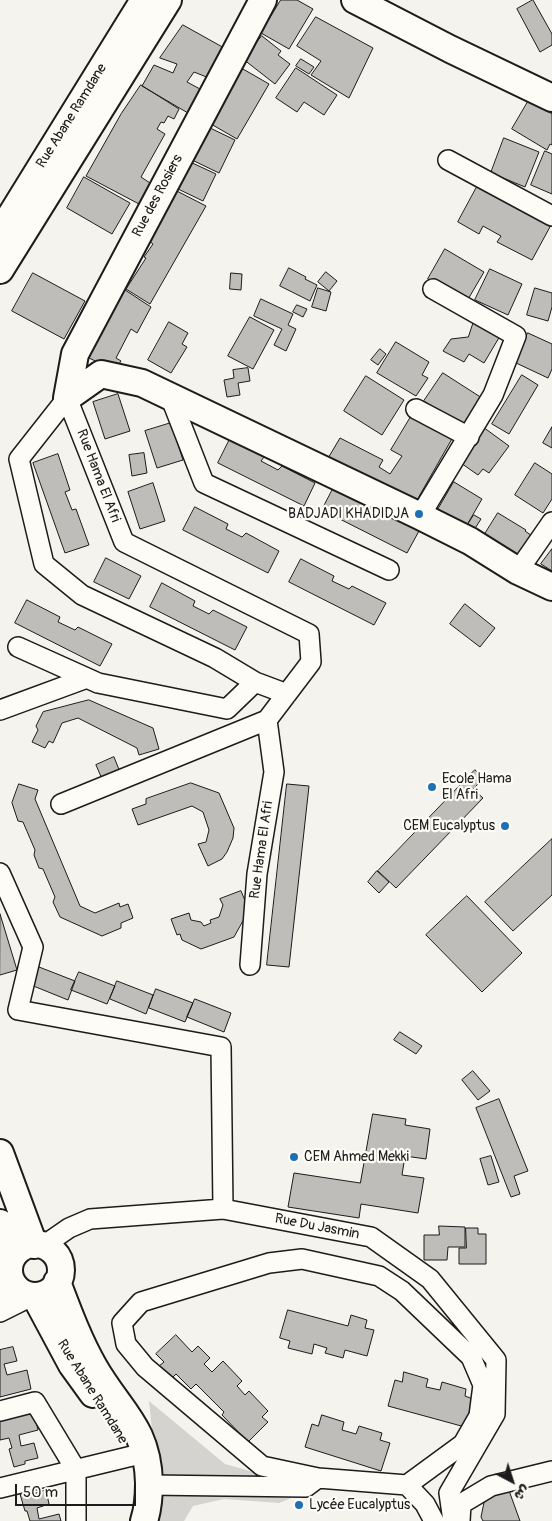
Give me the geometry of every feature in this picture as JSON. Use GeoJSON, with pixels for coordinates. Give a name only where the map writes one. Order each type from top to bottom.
{"type":"FeatureCollection","features":[{"type":"Feature","properties":{"kind":"street","name":"Rue Abane Ramdane"},"geometry":{"type":"LineString","coordinates":[[0,233],[144,0]]}},
{"type":"Feature","properties":{"kind":"street"},"geometry":{"type":"LineString","coordinates":[[0,270],[168,0]]}},
{"type":"Feature","properties":{"kind":"street","name":"Rue des Rosiers"},"geometry":{"type":"LineString","coordinates":[[68,398],[75,354],[263,0]]}},
{"type":"Feature","properties":{"kind":"street"},"geometry":{"type":"LineString","coordinates":[[355,0],[450,49],[552,98]]}},
{"type":"Feature","properties":{"kind":"street"},"geometry":{"type":"LineString","coordinates":[[448,160],[552,216]]}},
{"type":"Feature","properties":{"kind":"street"},"geometry":{"type":"LineString","coordinates":[[420,516],[493,395],[516,336],[433,289]]}},
{"type":"Feature","properties":{"kind":"street"},"geometry":{"type":"LineString","coordinates":[[287,694],[255,682],[215,658],[82,595],[44,564],[19,459],[68,398],[101,374],[142,383],[170,396],[420,516],[470,541],[518,571],[552,587]]}},
{"type":"Feature","properties":{"kind":"street"},"geometry":{"type":"LineString","coordinates":[[170,396],[204,483],[389,570]]}},
{"type":"Feature","properties":{"kind":"street","name":"Rue Hama El Afri"},"geometry":{"type":"LineString","coordinates":[[68,398],[124,542],[309,634],[311,662],[267,720],[274,772],[257,874],[250,965]]}},
{"type":"Feature","properties":{"kind":"street"},"geometry":{"type":"LineString","coordinates":[[416,409],[469,437]]}},
{"type":"Feature","properties":{"kind":"street"},"geometry":{"type":"LineString","coordinates":[[518,571],[552,522]]}},
{"type":"Feature","properties":{"kind":"street"},"geometry":{"type":"LineString","coordinates":[[18,646],[98,683],[227,709],[255,682]]}},
{"type":"Feature","properties":{"kind":"street"},"geometry":{"type":"LineString","coordinates":[[0,710],[87,678]]}},
{"type":"Feature","properties":{"kind":"street"},"geometry":{"type":"LineString","coordinates":[[61,804],[267,720]]}},
{"type":"Feature","properties":{"kind":"street"},"geometry":{"type":"LineString","coordinates":[[0,873],[32,947],[18,1010],[221,1047],[223,1209]]}},
{"type":"Feature","properties":{"kind":"street"},"geometry":{"type":"LineString","coordinates":[[0,1153],[20,1265],[15,1287],[23,1293],[34,1296]]}},
{"type":"Feature","properties":{"kind":"street","name":"Rue Du Jasmin"},"geometry":{"type":"LineString","coordinates":[[20,1265],[69,1228],[90,1219],[223,1209],[371,1237],[430,1279],[496,1360],[495,1414],[450,1493],[453,1521]]}},
{"type":"Feature","properties":{"kind":"street"},"geometry":{"type":"LineString","coordinates":[[0,1223],[20,1265]]}},
{"type":"Feature","properties":{"kind":"street"},"geometry":{"type":"LineString","coordinates":[[0,1312],[34,1296],[48,1292],[54,1288],[57,1282],[60,1272],[59,1261],[52,1252],[20,1265]]}},
{"type":"Feature","properties":{"kind":"street"},"geometry":{"type":"LineString","coordinates":[[302,1259],[379,1276],[402,1292],[471,1356],[483,1385],[479,1416],[463,1444],[407,1485],[318,1478],[262,1466],[145,1367],[126,1344],[122,1323],[141,1302],[269,1263],[302,1259]]}},
{"type":"Feature","properties":{"kind":"street"},"geometry":{"type":"LineString","coordinates":[[57,1282],[94,1368],[140,1435],[146,1453],[149,1473],[149,1494],[144,1521]]}},
{"type":"Feature","properties":{"kind":"street","name":"Rue Abane Ramdane"},"geometry":{"type":"LineString","coordinates":[[34,1296],[72,1365],[115,1425],[132,1456],[135,1471],[134,1496],[128,1521]]}},
{"type":"Feature","properties":{"kind":"street"},"geometry":{"type":"LineString","coordinates":[[0,1411],[35,1402],[76,1470],[76,1521]]}},
{"type":"Feature","properties":{"kind":"street"},"geometry":{"type":"LineString","coordinates":[[0,1488],[132,1456]]}},
{"type":"Feature","properties":{"kind":"street"},"geometry":{"type":"LineString","coordinates":[[460,1521],[460,1504],[491,1486],[552,1470]]}},
{"type":"Feature","properties":{"kind":"street"},"geometry":{"type":"LineString","coordinates":[[149,1485],[306,1487],[318,1478]]}},
{"type":"Feature","properties":{"kind":"street"},"geometry":{"type":"LineString","coordinates":[[407,1485],[425,1504],[434,1521]]}},
{"type":"Feature","properties":{"kind":"shaded area"},"geometry":{"type":"Polygon","coordinates":[[[149,1401],[225,1464],[313,1489],[279,1503],[224,1499],[193,1506],[184,1521],[158,1521],[164,1488],[159,1455],[152,1430],[149,1401]]]}},
{"type":"Feature","properties":{"kind":"building"},"geometry":{"type":"Polygon","coordinates":[[[281,0],[297,0],[313,9],[289,49],[261,33],[281,0]]]}},
{"type":"Feature","properties":{"kind":"building"},"geometry":{"type":"Polygon","coordinates":[[[533,0],[552,34],[552,45],[540,52],[517,9],[533,0]]]}},
{"type":"Feature","properties":{"kind":"building"},"geometry":{"type":"Polygon","coordinates":[[[316,17],[373,48],[349,98],[311,75],[321,61],[297,46],[316,17]]]}},
{"type":"Feature","properties":{"kind":"building"},"geometry":{"type":"Polygon","coordinates":[[[183,25],[226,49],[209,78],[194,72],[187,82],[200,89],[188,113],[142,86],[154,65],[173,73],[177,64],[160,58],[183,25]]]}},
{"type":"Feature","properties":{"kind":"building"},"geometry":{"type":"Polygon","coordinates":[[[262,36],[281,51],[278,55],[290,64],[275,84],[243,59],[262,36]]]}},
{"type":"Feature","properties":{"kind":"building"},"geometry":{"type":"Polygon","coordinates":[[[301,59],[314,67],[309,74],[296,66],[301,59]]]}},
{"type":"Feature","properties":{"kind":"building"},"geometry":{"type":"Polygon","coordinates":[[[236,65],[269,84],[237,139],[204,120],[236,65]]]}},
{"type":"Feature","properties":{"kind":"building"},"geometry":{"type":"Polygon","coordinates":[[[296,68],[337,95],[324,115],[304,102],[297,112],[276,98],[296,68]]]}},
{"type":"Feature","properties":{"kind":"building"},"geometry":{"type":"Polygon","coordinates":[[[141,85],[179,109],[174,119],[168,116],[157,129],[165,134],[141,177],[150,183],[139,204],[86,176],[121,114],[141,85]]]}},
{"type":"Feature","properties":{"kind":"building"},"geometry":{"type":"Polygon","coordinates":[[[529,100],[552,114],[552,145],[550,144],[547,150],[512,129],[529,100]]]}},
{"type":"Feature","properties":{"kind":"building"},"geometry":{"type":"Polygon","coordinates":[[[206,126],[235,140],[219,173],[190,159],[206,126]]]}},
{"type":"Feature","properties":{"kind":"building"},"geometry":{"type":"Polygon","coordinates":[[[504,138],[539,152],[525,187],[491,173],[504,138]]]}},
{"type":"Feature","properties":{"kind":"building"},"geometry":{"type":"Polygon","coordinates":[[[545,151],[552,154],[552,194],[531,185],[545,151]]]}},
{"type":"Feature","properties":{"kind":"building"},"geometry":{"type":"Polygon","coordinates":[[[188,161],[216,174],[203,201],[176,188],[188,161]]]}},
{"type":"Feature","properties":{"kind":"building"},"geometry":{"type":"Polygon","coordinates":[[[84,177],[130,203],[112,234],[67,208],[84,177]]]}},
{"type":"Feature","properties":{"kind":"building"},"geometry":{"type":"Polygon","coordinates":[[[478,185],[551,225],[532,260],[497,242],[501,236],[483,226],[479,234],[458,222],[478,185]]]}},
{"type":"Feature","properties":{"kind":"building"},"geometry":{"type":"Polygon","coordinates":[[[171,188],[206,206],[150,304],[126,289],[153,244],[148,240],[171,188]]]}},
{"type":"Feature","properties":{"kind":"building"},"geometry":{"type":"Polygon","coordinates":[[[445,249],[484,272],[467,301],[428,279],[445,249]]]}},
{"type":"Feature","properties":{"kind":"building"},"geometry":{"type":"Polygon","coordinates":[[[289,268],[317,285],[310,301],[280,286],[289,268]]]}},
{"type":"Feature","properties":{"kind":"building"},"geometry":{"type":"Polygon","coordinates":[[[490,269],[522,284],[508,315],[475,300],[490,269]]]}},
{"type":"Feature","properties":{"kind":"building"},"geometry":{"type":"Polygon","coordinates":[[[326,272],[337,281],[329,291],[318,282],[326,272]]]}},
{"type":"Feature","properties":{"kind":"building"},"geometry":{"type":"Polygon","coordinates":[[[33,273],[85,301],[64,339],[12,311],[33,273]]]}},
{"type":"Feature","properties":{"kind":"building"},"geometry":{"type":"Polygon","coordinates":[[[231,273],[242,274],[241,290],[230,289],[231,273]]]}},
{"type":"Feature","properties":{"kind":"building"},"geometry":{"type":"Polygon","coordinates":[[[122,288],[151,307],[137,333],[131,329],[116,358],[121,361],[115,370],[78,353],[122,288]]]}},
{"type":"Feature","properties":{"kind":"building"},"geometry":{"type":"Polygon","coordinates":[[[318,288],[331,292],[326,311],[312,307],[318,288]]]}},
{"type":"Feature","properties":{"kind":"building"},"geometry":{"type":"Polygon","coordinates":[[[535,288],[552,293],[552,307],[548,321],[527,315],[535,288]]]}},
{"type":"Feature","properties":{"kind":"building"},"geometry":{"type":"Polygon","coordinates":[[[261,299],[293,314],[288,325],[296,329],[286,351],[274,345],[282,329],[254,316],[261,299]]]}},
{"type":"Feature","properties":{"kind":"building"},"geometry":{"type":"Polygon","coordinates":[[[297,305],[307,309],[303,317],[293,312],[297,305]]]}},
{"type":"Feature","properties":{"kind":"building"},"geometry":{"type":"Polygon","coordinates":[[[250,317],[274,330],[253,369],[228,356],[250,317]]]}},
{"type":"Feature","properties":{"kind":"building"},"geometry":{"type":"Polygon","coordinates":[[[474,321],[500,336],[484,363],[469,354],[464,362],[443,351],[451,339],[468,337],[474,321]]]}},
{"type":"Feature","properties":{"kind":"building"},"geometry":{"type":"Polygon","coordinates":[[[169,322],[188,333],[182,344],[187,347],[171,373],[148,360],[169,322]]]}},
{"type":"Feature","properties":{"kind":"building"},"geometry":{"type":"Polygon","coordinates":[[[528,333],[552,344],[552,369],[548,378],[514,362],[528,333]]]}},
{"type":"Feature","properties":{"kind":"building"},"geometry":{"type":"Polygon","coordinates":[[[396,342],[429,362],[422,375],[428,378],[416,396],[377,373],[396,342]]]}},
{"type":"Feature","properties":{"kind":"building"},"geometry":{"type":"Polygon","coordinates":[[[380,349],[386,354],[378,365],[371,360],[380,349]]]}},
{"type":"Feature","properties":{"kind":"building"},"geometry":{"type":"Polygon","coordinates":[[[248,368],[250,381],[238,383],[240,395],[227,397],[224,380],[234,378],[233,370],[248,368]]]}},
{"type":"Feature","properties":{"kind":"building"},"geometry":{"type":"Polygon","coordinates":[[[443,373],[482,398],[463,427],[424,401],[443,373]]]}},
{"type":"Feature","properties":{"kind":"building"},"geometry":{"type":"Polygon","coordinates":[[[522,375],[538,385],[509,434],[492,424],[522,375]]]}},
{"type":"Feature","properties":{"kind":"building"},"geometry":{"type":"Polygon","coordinates":[[[366,376],[404,400],[382,435],[344,411],[366,376]]]}},
{"type":"Feature","properties":{"kind":"building"},"geometry":{"type":"Polygon","coordinates":[[[118,394],[130,431],[105,439],[93,402],[118,394]]]}},
{"type":"Feature","properties":{"kind":"building"},"geometry":{"type":"Polygon","coordinates":[[[412,415],[453,437],[413,507],[324,465],[340,438],[383,460],[379,467],[390,474],[402,456],[391,450],[412,415]]]}},
{"type":"Feature","properties":{"kind":"building"},"geometry":{"type":"Polygon","coordinates":[[[171,423],[183,460],[157,468],[145,431],[171,423]]]}},
{"type":"Feature","properties":{"kind":"building"},"geometry":{"type":"Polygon","coordinates":[[[483,427],[509,446],[489,473],[483,469],[478,475],[458,461],[483,427]]]}},
{"type":"Feature","properties":{"kind":"building"},"geometry":{"type":"Polygon","coordinates":[[[552,427],[552,448],[543,443],[552,427]]]}},
{"type":"Feature","properties":{"kind":"building"},"geometry":{"type":"Polygon","coordinates":[[[230,439],[264,457],[261,461],[278,470],[282,466],[315,483],[304,506],[218,463],[230,439]]]}},
{"type":"Feature","properties":{"kind":"building"},"geometry":{"type":"Polygon","coordinates":[[[144,453],[147,473],[132,476],[129,455],[144,453]]]}},
{"type":"Feature","properties":{"kind":"building"},"geometry":{"type":"Polygon","coordinates":[[[58,454],[70,490],[65,492],[72,510],[76,509],[89,545],[65,553],[33,463],[58,454]]]}},
{"type":"Feature","properties":{"kind":"building"},"geometry":{"type":"Polygon","coordinates":[[[535,463],[552,474],[552,499],[543,513],[515,495],[535,463]]]}},
{"type":"Feature","properties":{"kind":"building"},"geometry":{"type":"Polygon","coordinates":[[[454,482],[482,499],[464,530],[436,513],[454,482]]]}},
{"type":"Feature","properties":{"kind":"building"},"geometry":{"type":"Polygon","coordinates":[[[153,483],[165,521],[140,529],[128,492],[153,483]]]}},
{"type":"Feature","properties":{"kind":"building"},"geometry":{"type":"Polygon","coordinates":[[[334,487],[368,504],[365,509],[382,517],[385,513],[419,531],[407,553],[322,510],[334,487]]]}},
{"type":"Feature","properties":{"kind":"building"},"geometry":{"type":"Polygon","coordinates":[[[195,507],[228,524],[226,529],[242,537],[246,533],[279,551],[268,573],[183,530],[195,507]]]}},
{"type":"Feature","properties":{"kind":"building"},"geometry":{"type":"Polygon","coordinates":[[[498,513],[526,530],[535,538],[517,566],[480,542],[498,513]]]}},
{"type":"Feature","properties":{"kind":"building"},"geometry":{"type":"Polygon","coordinates":[[[474,515],[481,519],[474,530],[467,526],[474,515]]]}},
{"type":"Feature","properties":{"kind":"building"},"geometry":{"type":"Polygon","coordinates":[[[552,549],[552,571],[541,564],[552,549]]]}},
{"type":"Feature","properties":{"kind":"building"},"geometry":{"type":"Polygon","coordinates":[[[106,558],[141,576],[129,599],[94,582],[106,558]]]}},
{"type":"Feature","properties":{"kind":"building"},"geometry":{"type":"Polygon","coordinates":[[[301,559],[334,576],[332,581],[349,589],[352,586],[386,603],[374,625],[289,582],[301,559]]]}},
{"type":"Feature","properties":{"kind":"building"},"geometry":{"type":"Polygon","coordinates":[[[162,583],[195,601],[193,606],[209,614],[213,610],[247,627],[235,650],[150,607],[162,583]]]}},
{"type":"Feature","properties":{"kind":"building"},"geometry":{"type":"Polygon","coordinates":[[[27,600],[60,617],[58,622],[75,630],[78,627],[112,644],[100,666],[15,623],[27,600]]]}},
{"type":"Feature","properties":{"kind":"building"},"geometry":{"type":"Polygon","coordinates":[[[465,604],[495,628],[480,647],[450,624],[465,604]]]}},
{"type":"Feature","properties":{"kind":"building"},"geometry":{"type":"Polygon","coordinates":[[[89,700],[153,728],[159,749],[139,755],[137,748],[78,718],[62,723],[53,743],[49,741],[45,748],[32,742],[38,730],[36,726],[43,712],[89,700]]]}},
{"type":"Feature","properties":{"kind":"building"},"geometry":{"type":"Polygon","coordinates":[[[114,757],[120,772],[102,779],[96,765],[114,757]]]}},
{"type":"Feature","properties":{"kind":"building"},"geometry":{"type":"Polygon","coordinates":[[[475,770],[484,778],[473,789],[483,798],[396,888],[378,871],[475,770]]]}},
{"type":"Feature","properties":{"kind":"building"},"geometry":{"type":"Polygon","coordinates":[[[191,783],[219,793],[234,828],[233,838],[227,852],[222,859],[208,866],[198,844],[206,842],[209,830],[203,812],[192,806],[138,825],[132,809],[146,804],[146,799],[191,783]]]}},
{"type":"Feature","properties":{"kind":"building"},"geometry":{"type":"Polygon","coordinates":[[[19,784],[38,790],[35,799],[80,906],[95,913],[119,903],[120,907],[128,904],[133,918],[121,923],[121,928],[102,936],[60,917],[53,902],[55,897],[43,869],[39,868],[34,855],[35,850],[23,822],[18,821],[12,803],[19,784]]]}},
{"type":"Feature","properties":{"kind":"building"},"geometry":{"type":"Polygon","coordinates":[[[287,784],[309,786],[289,967],[267,965],[287,784]]]}},
{"type":"Feature","properties":{"kind":"building"},"geometry":{"type":"Polygon","coordinates":[[[552,839],[552,895],[513,931],[485,902],[552,839]]]}},
{"type":"Feature","properties":{"kind":"building"},"geometry":{"type":"Polygon","coordinates":[[[377,871],[389,882],[379,893],[368,882],[377,871]]]}},
{"type":"Feature","properties":{"kind":"building"},"geometry":{"type":"Polygon","coordinates":[[[241,891],[249,910],[234,937],[201,949],[182,940],[180,934],[177,935],[171,919],[189,913],[191,920],[201,922],[204,926],[211,923],[210,920],[219,917],[223,905],[220,899],[241,891]]]}},
{"type":"Feature","properties":{"kind":"building"},"geometry":{"type":"Polygon","coordinates":[[[467,896],[522,953],[482,992],[426,935],[467,896]]]}},
{"type":"Feature","properties":{"kind":"building"},"geometry":{"type":"Polygon","coordinates":[[[0,914],[17,970],[0,975],[0,914]]]}},
{"type":"Feature","properties":{"kind":"building"},"geometry":{"type":"Polygon","coordinates":[[[39,967],[75,981],[68,1000],[31,985],[39,967]]]}},
{"type":"Feature","properties":{"kind":"building"},"geometry":{"type":"Polygon","coordinates":[[[79,972],[115,986],[107,1004],[71,990],[79,972]]]}},
{"type":"Feature","properties":{"kind":"building"},"geometry":{"type":"Polygon","coordinates":[[[117,981],[153,995],[146,1014],[110,999],[117,981]]]}},
{"type":"Feature","properties":{"kind":"building"},"geometry":{"type":"Polygon","coordinates":[[[156,989],[193,1003],[185,1022],[149,1008],[156,989]]]}},
{"type":"Feature","properties":{"kind":"building"},"geometry":{"type":"Polygon","coordinates":[[[195,999],[231,1013],[224,1032],[187,1017],[195,999]]]}},
{"type":"Feature","properties":{"kind":"building"},"geometry":{"type":"Polygon","coordinates":[[[400,1032],[422,1046],[416,1054],[394,1040],[400,1032]]]}},
{"type":"Feature","properties":{"kind":"building"},"geometry":{"type":"Polygon","coordinates":[[[473,1071],[490,1091],[478,1100],[462,1080],[473,1071]]]}},
{"type":"Feature","properties":{"kind":"building"},"geometry":{"type":"Polygon","coordinates":[[[499,1099],[528,1171],[514,1176],[520,1194],[511,1197],[476,1108],[499,1099]]]}},
{"type":"Feature","properties":{"kind":"building"},"geometry":{"type":"Polygon","coordinates":[[[373,1114],[406,1119],[405,1125],[430,1129],[426,1159],[405,1156],[402,1175],[424,1178],[418,1213],[361,1204],[359,1218],[288,1207],[294,1173],[360,1183],[373,1114]]]}},
{"type":"Feature","properties":{"kind":"building"},"geometry":{"type":"Polygon","coordinates":[[[491,1156],[499,1182],[488,1185],[480,1159],[491,1156]]]}},
{"type":"Feature","properties":{"kind":"building"},"geometry":{"type":"Polygon","coordinates":[[[439,1226],[465,1227],[465,1247],[448,1247],[447,1260],[424,1260],[424,1235],[439,1235],[439,1226]]]}},
{"type":"Feature","properties":{"kind":"building"},"geometry":{"type":"Polygon","coordinates":[[[466,1228],[478,1228],[478,1234],[486,1234],[486,1264],[459,1264],[459,1248],[466,1248],[466,1228]]]}},
{"type":"Feature","properties":{"kind":"building"},"geometry":{"type":"Polygon","coordinates":[[[288,1310],[348,1326],[351,1315],[367,1320],[365,1328],[374,1330],[367,1356],[345,1350],[343,1358],[325,1353],[327,1348],[314,1344],[312,1354],[288,1348],[290,1341],[280,1338],[288,1310]]]}},
{"type":"Feature","properties":{"kind":"building"},"geometry":{"type":"Polygon","coordinates":[[[176,1335],[192,1352],[198,1346],[210,1358],[204,1364],[212,1372],[223,1361],[242,1381],[237,1386],[245,1395],[249,1391],[268,1411],[262,1417],[268,1422],[248,1442],[222,1415],[224,1412],[196,1384],[191,1389],[176,1374],[171,1379],[159,1366],[164,1362],[156,1354],[176,1335]]]}},
{"type":"Feature","properties":{"kind":"building"},"geometry":{"type":"Polygon","coordinates":[[[13,1347],[17,1361],[4,1364],[7,1375],[27,1370],[31,1389],[0,1397],[0,1350],[13,1347]]]}},
{"type":"Feature","properties":{"kind":"building"},"geometry":{"type":"Polygon","coordinates":[[[404,1372],[428,1379],[426,1387],[440,1390],[442,1382],[466,1389],[465,1396],[473,1399],[465,1427],[388,1406],[395,1380],[402,1382],[404,1372]]]}},
{"type":"Feature","properties":{"kind":"building"},"geometry":{"type":"Polygon","coordinates":[[[34,1412],[38,1430],[19,1435],[21,1446],[34,1443],[38,1458],[25,1461],[25,1464],[14,1467],[9,1449],[12,1448],[9,1438],[0,1440],[0,1420],[34,1412]]]}},
{"type":"Feature","properties":{"kind":"building"},"geometry":{"type":"Polygon","coordinates":[[[322,1415],[344,1422],[342,1430],[356,1434],[359,1426],[382,1433],[380,1440],[390,1443],[381,1471],[305,1447],[312,1424],[318,1426],[322,1415]]]}},
{"type":"Feature","properties":{"kind":"building"},"geometry":{"type":"Polygon","coordinates":[[[507,1485],[520,1521],[483,1521],[481,1517],[486,1493],[507,1485]]]}},
{"type":"Feature","properties":{"kind":"building"},"geometry":{"type":"Polygon","coordinates":[[[46,1490],[49,1504],[37,1508],[39,1519],[59,1514],[61,1521],[30,1521],[20,1494],[32,1491],[32,1494],[46,1490]]]}},
{"type":"Feature","properties":{"kind":"place","name":"BADJADI KHADIDJA"},"geometry":{"type":"Point","coordinates":[419,514]}},
{"type":"Feature","properties":{"kind":"place","name":"Ecole Hama El Afri"},"geometry":{"type":"Point","coordinates":[432,787]}},
{"type":"Feature","properties":{"kind":"place","name":"CEM Eucalyptus"},"geometry":{"type":"Point","coordinates":[505,826]}},
{"type":"Feature","properties":{"kind":"place","name":"CEM Ahmed Mekki"},"geometry":{"type":"Point","coordinates":[294,1157]}},
{"type":"Feature","properties":{"kind":"place","name":"Lycée Eucalyptus"},"geometry":{"type":"Point","coordinates":[299,1505]}}]}
